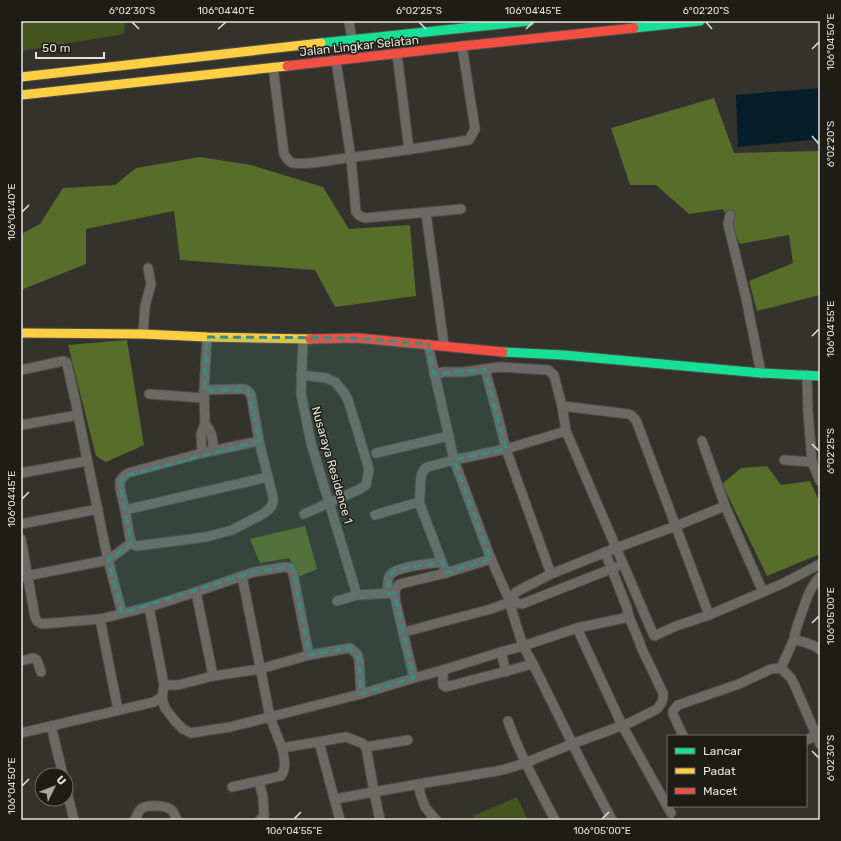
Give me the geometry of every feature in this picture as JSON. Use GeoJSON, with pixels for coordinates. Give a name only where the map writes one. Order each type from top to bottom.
{"type":"FeatureCollection","features":[{"type":"Feature","properties":{"kind":"main road","name":"Jalan Lingkar Selatan"},"geometry":{"type":"LineString","coordinates":[[21,94],[273,67],[304,55],[352,40],[530,21]]}},
{"type":"Feature","properties":{"kind":"main road","name":"Jalan Lingkar Selatan"},"geometry":{"type":"LineString","coordinates":[[21,77],[304,55],[336,61],[700,21]]}},
{"type":"Feature","properties":{"kind":"main road"},"geometry":{"type":"LineString","coordinates":[[21,333],[144,334],[303,339],[358,338],[761,373],[820,376]]}},
{"type":"Feature","properties":{"kind":"street"},"geometry":{"type":"LineString","coordinates":[[349,21],[352,40]]}},
{"type":"Feature","properties":{"kind":"street"},"geometry":{"type":"LineString","coordinates":[[273,67],[284,154],[289,161],[298,164],[409,150],[469,140],[475,129],[462,46]]}},
{"type":"Feature","properties":{"kind":"street"},"geometry":{"type":"LineString","coordinates":[[397,54],[409,150]]}},
{"type":"Feature","properties":{"kind":"street"},"geometry":{"type":"LineString","coordinates":[[336,61],[351,158],[356,212],[365,218],[461,209]]}},
{"type":"Feature","properties":{"kind":"street"},"geometry":{"type":"LineString","coordinates":[[426,213],[444,345]]}},
{"type":"Feature","properties":{"kind":"street"},"geometry":{"type":"LineString","coordinates":[[730,214],[728,224],[746,298],[761,373]]}},
{"type":"Feature","properties":{"kind":"street"},"geometry":{"type":"LineString","coordinates":[[144,334],[145,306],[151,284],[148,268]]}},
{"type":"Feature","properties":{"kind":"street"},"geometry":{"type":"LineString","coordinates":[[202,453],[201,434],[205,424],[204,394],[207,337]]}},
{"type":"Feature","properties":{"kind":"street","name":"Nusaraya Residence 1"},"geometry":{"type":"LineString","coordinates":[[303,339],[301,394],[311,443],[357,595]]}},
{"type":"Feature","properties":{"kind":"street"},"geometry":{"type":"LineString","coordinates":[[428,344],[454,460],[491,559],[510,602],[523,646],[612,820]]}},
{"type":"Feature","properties":{"kind":"street"},"geometry":{"type":"LineString","coordinates":[[21,370],[62,361],[66,362],[108,560],[122,613]]}},
{"type":"Feature","properties":{"kind":"street"},"geometry":{"type":"LineString","coordinates":[[434,374],[443,372],[485,370],[500,367],[548,370],[554,375],[562,406],[566,431],[654,636]]}},
{"type":"Feature","properties":{"kind":"street"},"geometry":{"type":"LineString","coordinates":[[485,370],[506,449],[551,574]]}},
{"type":"Feature","properties":{"kind":"street"},"geometry":{"type":"LineString","coordinates":[[301,374],[326,378],[334,382],[342,389],[348,400],[369,469],[366,485],[304,514]]}},
{"type":"Feature","properties":{"kind":"street"},"geometry":{"type":"LineString","coordinates":[[807,375],[812,462],[820,481]]}},
{"type":"Feature","properties":{"kind":"street"},"geometry":{"type":"LineString","coordinates":[[131,543],[137,546],[206,537],[232,530],[263,514],[273,502],[259,440],[251,395],[247,390],[241,388],[204,394],[149,394]]}},
{"type":"Feature","properties":{"kind":"street"},"geometry":{"type":"LineString","coordinates":[[562,406],[628,414],[634,417],[710,615]]}},
{"type":"Feature","properties":{"kind":"street"},"geometry":{"type":"LineString","coordinates":[[21,425],[78,415]]}},
{"type":"Feature","properties":{"kind":"street"},"geometry":{"type":"LineString","coordinates":[[205,424],[212,434],[214,451]]}},
{"type":"Feature","properties":{"kind":"street"},"geometry":{"type":"LineString","coordinates":[[446,573],[419,502],[421,494],[421,475],[423,470],[427,467],[506,449],[566,431]]}},
{"type":"Feature","properties":{"kind":"street"},"geometry":{"type":"LineString","coordinates":[[376,453],[449,436]]}},
{"type":"Feature","properties":{"kind":"street"},"geometry":{"type":"LineString","coordinates":[[131,543],[120,484],[120,481],[124,476],[202,453],[259,440]]}},
{"type":"Feature","properties":{"kind":"street"},"geometry":{"type":"LineString","coordinates":[[702,441],[725,506],[763,592]]}},
{"type":"Feature","properties":{"kind":"street"},"geometry":{"type":"LineString","coordinates":[[784,460],[812,462]]}},
{"type":"Feature","properties":{"kind":"street"},"geometry":{"type":"LineString","coordinates":[[21,473],[87,461]]}},
{"type":"Feature","properties":{"kind":"street"},"geometry":{"type":"LineString","coordinates":[[125,510],[268,477]]}},
{"type":"Feature","properties":{"kind":"street"},"geometry":{"type":"LineString","coordinates":[[375,515],[419,502]]}},
{"type":"Feature","properties":{"kind":"street"},"geometry":{"type":"LineString","coordinates":[[510,602],[516,592],[551,574],[725,506]]}},
{"type":"Feature","properties":{"kind":"street"},"geometry":{"type":"LineString","coordinates":[[21,524],[98,508]]}},
{"type":"Feature","properties":{"kind":"street"},"geometry":{"type":"LineString","coordinates":[[21,539],[25,576],[36,619],[40,624],[100,619],[149,607],[260,571],[285,567],[290,568],[293,571],[309,655]]}},
{"type":"Feature","properties":{"kind":"street"},"geometry":{"type":"LineString","coordinates":[[25,576],[108,560],[131,543]]}},
{"type":"Feature","properties":{"kind":"street"},"geometry":{"type":"LineString","coordinates":[[335,799],[506,769],[629,723],[657,709],[663,698],[663,693],[640,647],[640,643],[605,552]]}},
{"type":"Feature","properties":{"kind":"street"},"geometry":{"type":"LineString","coordinates":[[337,600],[357,595],[392,593],[400,584],[446,573],[491,559]]}},
{"type":"Feature","properties":{"kind":"street"},"geometry":{"type":"LineString","coordinates":[[414,678],[396,603],[387,583],[390,575],[396,570],[442,562]]}},
{"type":"Feature","properties":{"kind":"street"},"geometry":{"type":"LineString","coordinates":[[640,643],[676,626],[710,615],[784,583],[820,564]]}},
{"type":"Feature","properties":{"kind":"street"},"geometry":{"type":"LineString","coordinates":[[404,632],[491,609],[510,602],[522,604],[623,565]]}},
{"type":"Feature","properties":{"kind":"street"},"geometry":{"type":"LineString","coordinates":[[570,566],[578,582]]}},
{"type":"Feature","properties":{"kind":"street"},"geometry":{"type":"LineString","coordinates":[[232,787],[259,782],[282,776],[284,774],[282,748],[270,716],[242,576]]}},
{"type":"Feature","properties":{"kind":"street"},"geometry":{"type":"LineString","coordinates":[[780,668],[794,639],[807,595],[812,585],[820,577]]}},
{"type":"Feature","properties":{"kind":"street"},"geometry":{"type":"LineString","coordinates":[[196,592],[213,676]]}},
{"type":"Feature","properties":{"kind":"street"},"geometry":{"type":"LineString","coordinates":[[149,607],[164,685],[162,697],[165,708],[183,729],[191,733],[230,727],[361,694],[523,646],[577,628],[629,617]]}},
{"type":"Feature","properties":{"kind":"street"},"geometry":{"type":"LineString","coordinates":[[100,619],[118,710]]}},
{"type":"Feature","properties":{"kind":"street"},"geometry":{"type":"LineString","coordinates":[[577,628],[622,725],[667,806]]}},
{"type":"Feature","properties":{"kind":"street"},"geometry":{"type":"LineString","coordinates":[[794,639],[813,645],[820,650]]}},
{"type":"Feature","properties":{"kind":"street"},"geometry":{"type":"LineString","coordinates":[[164,685],[178,685],[213,676],[260,668],[309,655],[350,648],[357,654],[359,660],[361,694]]}},
{"type":"Feature","properties":{"kind":"street"},"geometry":{"type":"LineString","coordinates":[[501,652],[506,672]]}},
{"type":"Feature","properties":{"kind":"street"},"geometry":{"type":"LineString","coordinates":[[21,661],[33,658],[37,660],[41,672]]}},
{"type":"Feature","properties":{"kind":"street"},"geometry":{"type":"LineString","coordinates":[[443,670],[443,685],[446,687],[533,664]]}},
{"type":"Feature","properties":{"kind":"street"},"geometry":{"type":"LineString","coordinates":[[682,735],[673,714],[673,711],[678,705],[739,684],[771,669],[780,668],[791,678],[818,740],[807,740]]}},
{"type":"Feature","properties":{"kind":"street"},"geometry":{"type":"LineString","coordinates":[[21,733],[154,702],[162,697]]}},
{"type":"Feature","properties":{"kind":"street"},"geometry":{"type":"LineString","coordinates":[[508,721],[525,763],[555,820]]}},
{"type":"Feature","properties":{"kind":"street"},"geometry":{"type":"LineString","coordinates":[[51,726],[61,767]]}},
{"type":"Feature","properties":{"kind":"street"},"geometry":{"type":"LineString","coordinates":[[282,748],[346,737],[362,743],[366,747],[380,820]]}},
{"type":"Feature","properties":{"kind":"street"},"geometry":{"type":"LineString","coordinates":[[366,747],[408,740]]}},
{"type":"Feature","properties":{"kind":"street"},"geometry":{"type":"LineString","coordinates":[[319,742],[340,820]]}},
{"type":"Feature","properties":{"kind":"street"},"geometry":{"type":"LineString","coordinates":[[259,782],[263,797],[264,816],[260,820]]}},
{"type":"Feature","properties":{"kind":"street"},"geometry":{"type":"LineString","coordinates":[[419,784],[420,793],[425,807],[436,820]]}},
{"type":"Feature","properties":{"kind":"street"},"geometry":{"type":"LineString","coordinates":[[134,820],[140,810],[150,806],[165,807],[170,809],[177,820]]}},
{"type":"Feature","properties":{"kind":"street"},"geometry":{"type":"LineString","coordinates":[[71,807],[74,820]]}},
{"type":"Feature","properties":{"kind":"street"},"geometry":{"type":"LineString","coordinates":[[668,807],[671,813]]}},
{"type":"Feature","properties":{"kind":"highlighted area"},"geometry":{"type":"Polygon","coordinates":[[[207,337],[358,338],[428,344],[434,374],[485,369],[506,449],[454,460],[491,559],[446,573],[442,562],[396,570],[390,575],[388,593],[395,593],[414,678],[361,694],[359,660],[350,648],[309,655],[292,566],[254,572],[122,613],[108,560],[131,543],[120,484],[124,476],[259,441],[248,390],[204,390],[207,337]]]}},
{"type":"Feature","properties":{"kind":"green space"},"geometry":{"type":"Polygon","coordinates":[[[21,21],[125,21],[124,34],[21,51],[21,21]]]}},
{"type":"Feature","properties":{"kind":"green space"},"geometry":{"type":"Polygon","coordinates":[[[714,98],[734,153],[820,151],[820,295],[757,311],[749,281],[793,263],[789,235],[740,244],[723,209],[689,214],[656,185],[630,185],[611,128],[714,98]]]}},
{"type":"Feature","properties":{"kind":"green space"},"geometry":{"type":"Polygon","coordinates":[[[200,157],[251,165],[323,187],[349,229],[410,225],[416,296],[335,307],[315,270],[180,260],[174,211],[86,229],[86,264],[21,290],[21,234],[40,224],[63,188],[115,185],[136,168],[200,157]]]}},
{"type":"Feature","properties":{"kind":"green space"},"geometry":{"type":"Polygon","coordinates":[[[127,340],[144,445],[106,462],[96,456],[68,345],[127,340]]]}},
{"type":"Feature","properties":{"kind":"green space"},"geometry":{"type":"Polygon","coordinates":[[[767,466],[781,485],[810,481],[820,503],[820,554],[767,576],[722,484],[741,468],[767,466]]]}},
{"type":"Feature","properties":{"kind":"green space"},"geometry":{"type":"Polygon","coordinates":[[[305,526],[317,569],[295,578],[290,558],[260,563],[250,539],[305,526]]]}},
{"type":"Feature","properties":{"kind":"green space"},"geometry":{"type":"Polygon","coordinates":[[[517,797],[528,820],[476,820],[473,816],[517,797]]]}},
{"type":"Feature","properties":{"kind":"water"},"geometry":{"type":"Polygon","coordinates":[[[820,88],[820,139],[738,147],[736,95],[820,88]]]}},
{"type":"Feature","properties":{"kind":"traffic: fast"},"geometry":{"type":"LineString","coordinates":[[321,43],[530,21]]}},
{"type":"Feature","properties":{"kind":"traffic: fast"},"geometry":{"type":"LineString","coordinates":[[634,28],[700,21]]}},
{"type":"Feature","properties":{"kind":"traffic: fast"},"geometry":{"type":"LineString","coordinates":[[503,352],[563,355],[761,373],[820,376]]}},
{"type":"Feature","properties":{"kind":"traffic: slow"},"geometry":{"type":"LineString","coordinates":[[21,77],[321,43]]}},
{"type":"Feature","properties":{"kind":"traffic: slow"},"geometry":{"type":"LineString","coordinates":[[21,95],[287,66]]}},
{"type":"Feature","properties":{"kind":"traffic: slow"},"geometry":{"type":"LineString","coordinates":[[21,333],[143,334],[310,339]]}},
{"type":"Feature","properties":{"kind":"traffic: jam"},"geometry":{"type":"LineString","coordinates":[[287,66],[634,28]]}},
{"type":"Feature","properties":{"kind":"traffic: jam"},"geometry":{"type":"LineString","coordinates":[[310,339],[358,338],[503,352]]}}]}
